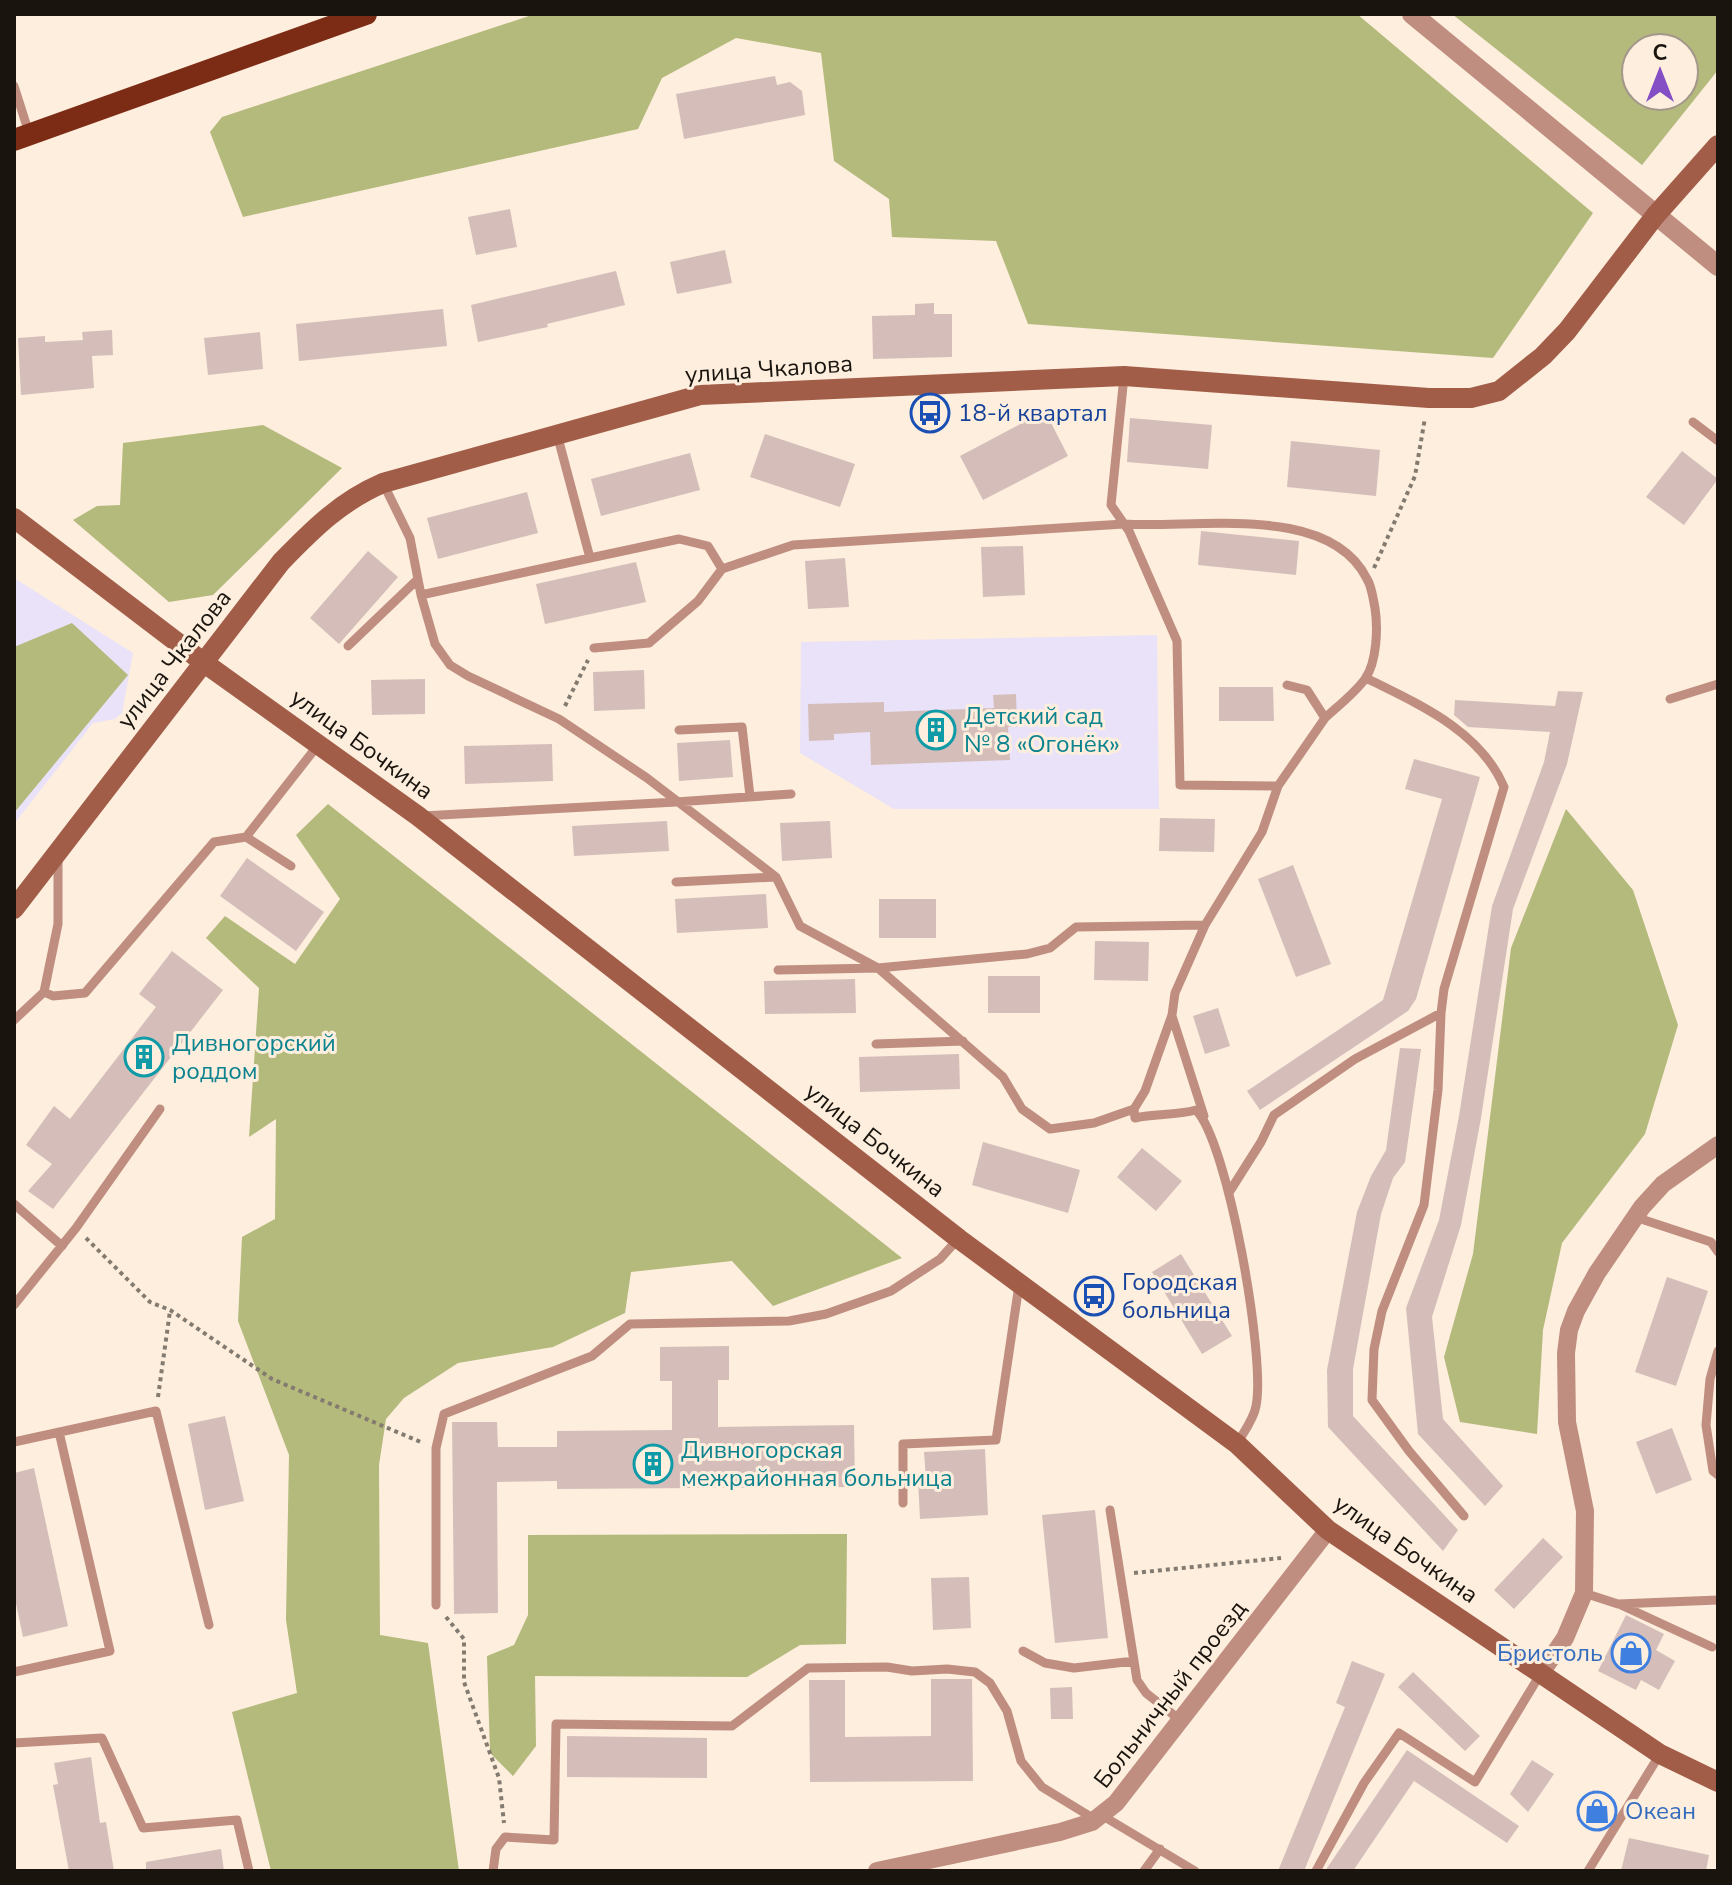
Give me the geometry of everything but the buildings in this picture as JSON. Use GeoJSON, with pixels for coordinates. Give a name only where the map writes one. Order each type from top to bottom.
{"type":"FeatureCollection","features":[{"type":"Feature","properties":{"kind":"highway"},"geometry":{"type":"LineString","coordinates":[[22,137],[366,14]]}},
{"type":"Feature","properties":{"kind":"main road","name":"улица Чкалова"},"geometry":{"type":"LineString","coordinates":[[14,909],[281,562],[323,519],[356,494],[383,483],[700,395],[1124,376],[1429,398],[1471,398],[1499,391],[1567,331],[1655,216],[1718,145]]}},
{"type":"Feature","properties":{"kind":"main road","name":"улица Бочкина"},"geometry":{"type":"LineString","coordinates":[[14,518],[203,662],[418,816],[959,1239],[1237,1444],[1328,1530],[1660,1754],[1718,1782]]}},
{"type":"Feature","properties":{"kind":"street"},"geometry":{"type":"LineString","coordinates":[[1412,14],[1718,266]]}},
{"type":"Feature","properties":{"kind":"street"},"geometry":{"type":"LineString","coordinates":[[1541,1673],[1565,1638],[1584,1593],[1585,1511],[1567,1422],[1566,1353],[1569,1330],[1597,1273],[1635,1217],[1663,1184],[1718,1145]]}},
{"type":"Feature","properties":{"kind":"street","name":"Больничный проезд"},"geometry":{"type":"LineString","coordinates":[[877,1871],[1060,1832],[1099,1818],[1116,1803],[1328,1530]]}},
{"type":"Feature","properties":{"kind":"lane"},"geometry":{"type":"LineString","coordinates":[[14,86],[22,137]]}},
{"type":"Feature","properties":{"kind":"lane"},"geometry":{"type":"LineString","coordinates":[[1124,376],[1111,505],[1124,524],[1177,641],[1180,785],[1278,786]]}},
{"type":"Feature","properties":{"kind":"lane"},"geometry":{"type":"LineString","coordinates":[[1693,422],[1718,441]]}},
{"type":"Feature","properties":{"kind":"lane"},"geometry":{"type":"LineString","coordinates":[[557,434],[590,558]]}},
{"type":"Feature","properties":{"kind":"lane"},"geometry":{"type":"LineString","coordinates":[[383,483],[410,538],[435,644],[450,665],[559,719],[647,778],[776,877],[800,926],[878,968],[1003,1077],[1022,1109],[1050,1129],[1094,1123],[1134,1109]]}},
{"type":"Feature","properties":{"kind":"lane"},"geometry":{"type":"LineString","coordinates":[[594,648],[649,643],[698,601],[722,569],[793,545],[1124,524],[1258,524],[1300,529],[1329,542],[1358,564],[1369,581],[1377,638],[1366,678],[1325,718],[1278,786],[1262,832],[1205,925],[1175,993],[1172,1015],[1145,1091],[1134,1109],[1135,1118],[1156,1114],[1176,1116],[1196,1110],[1205,1120]]}},
{"type":"Feature","properties":{"kind":"lane"},"geometry":{"type":"LineString","coordinates":[[421,595],[679,539],[708,546],[722,569]]}},
{"type":"Feature","properties":{"kind":"lane"},"geometry":{"type":"LineString","coordinates":[[348,646],[418,579]]}},
{"type":"Feature","properties":{"kind":"lane"},"geometry":{"type":"LineString","coordinates":[[1366,678],[1446,719],[1496,767],[1504,787],[1444,989],[1438,1090],[1424,1205],[1382,1311],[1374,1349],[1372,1400],[1409,1451],[1464,1516]]}},
{"type":"Feature","properties":{"kind":"lane"},"geometry":{"type":"LineString","coordinates":[[1670,699],[1718,684]]}},
{"type":"Feature","properties":{"kind":"lane"},"geometry":{"type":"LineString","coordinates":[[1287,685],[1307,690],[1325,718]]}},
{"type":"Feature","properties":{"kind":"lane"},"geometry":{"type":"LineString","coordinates":[[679,730],[742,727],[750,796]]}},
{"type":"Feature","properties":{"kind":"lane"},"geometry":{"type":"LineString","coordinates":[[246,837],[318,745]]}},
{"type":"Feature","properties":{"kind":"lane"},"geometry":{"type":"LineString","coordinates":[[418,816],[791,794]]}},
{"type":"Feature","properties":{"kind":"lane"},"geometry":{"type":"LineString","coordinates":[[44,992],[53,996],[85,993],[214,842],[246,837],[291,866]]}},
{"type":"Feature","properties":{"kind":"lane"},"geometry":{"type":"LineString","coordinates":[[14,1020],[44,992],[58,924],[58,852]]}},
{"type":"Feature","properties":{"kind":"lane"},"geometry":{"type":"LineString","coordinates":[[676,882],[776,877]]}},
{"type":"Feature","properties":{"kind":"lane"},"geometry":{"type":"LineString","coordinates":[[778,970],[878,968],[1027,954],[1050,948],[1076,927],[1205,925]]}},
{"type":"Feature","properties":{"kind":"lane"},"geometry":{"type":"LineString","coordinates":[[1230,1191],[1274,1115],[1355,1059],[1441,1013]]}},
{"type":"Feature","properties":{"kind":"lane"},"geometry":{"type":"LineString","coordinates":[[1172,1015],[1230,1191],[1257,1347],[1257,1405],[1237,1444]]}},
{"type":"Feature","properties":{"kind":"lane"},"geometry":{"type":"LineString","coordinates":[[876,1044],[963,1041]]}},
{"type":"Feature","properties":{"kind":"lane"},"geometry":{"type":"LineString","coordinates":[[14,1305],[76,1228],[160,1109]]}},
{"type":"Feature","properties":{"kind":"lane"},"geometry":{"type":"LineString","coordinates":[[14,1204],[62,1246]]}},
{"type":"Feature","properties":{"kind":"lane"},"geometry":{"type":"LineString","coordinates":[[1635,1217],[1711,1242],[1718,1252]]}},
{"type":"Feature","properties":{"kind":"lane"},"geometry":{"type":"LineString","coordinates":[[436,1605],[436,1448],[444,1414],[592,1356],[630,1324],[789,1321],[826,1314],[891,1291],[940,1259],[959,1239]]}},
{"type":"Feature","properties":{"kind":"lane"},"geometry":{"type":"LineString","coordinates":[[903,1503],[903,1444],[996,1440],[1019,1283]]}},
{"type":"Feature","properties":{"kind":"lane"},"geometry":{"type":"LineString","coordinates":[[1718,1351],[1710,1379],[1706,1425],[1713,1471],[1718,1475]]}},
{"type":"Feature","properties":{"kind":"lane"},"geometry":{"type":"LineString","coordinates":[[14,1442],[156,1411],[209,1625]]}},
{"type":"Feature","properties":{"kind":"lane"},"geometry":{"type":"LineString","coordinates":[[14,1672],[110,1651],[59,1432]]}},
{"type":"Feature","properties":{"kind":"lane"},"geometry":{"type":"LineString","coordinates":[[1110,1510],[1137,1680],[1146,1693],[1180,1720]]}},
{"type":"Feature","properties":{"kind":"lane"},"geometry":{"type":"LineString","coordinates":[[1584,1593],[1618,1604],[1712,1647]]}},
{"type":"Feature","properties":{"kind":"lane"},"geometry":{"type":"LineString","coordinates":[[1618,1604],[1718,1600]]}},
{"type":"Feature","properties":{"kind":"lane"},"geometry":{"type":"LineString","coordinates":[[1023,1651],[1045,1663],[1074,1668],[1134,1661]]}},
{"type":"Feature","properties":{"kind":"lane"},"geometry":{"type":"LineString","coordinates":[[493,1871],[496,1849],[505,1837],[554,1840],[556,1724],[732,1726],[808,1668],[887,1667],[912,1671],[947,1669],[975,1672],[990,1683],[1007,1711],[1021,1761],[1042,1787],[1160,1849],[1195,1871]]}},
{"type":"Feature","properties":{"kind":"lane"},"geometry":{"type":"LineString","coordinates":[[1316,1871],[1364,1783],[1399,1733],[1475,1782],[1541,1673]]}},
{"type":"Feature","properties":{"kind":"lane"},"geometry":{"type":"LineString","coordinates":[[14,1743],[102,1738],[143,1828],[237,1820],[249,1871]]}},
{"type":"Feature","properties":{"kind":"lane"},"geometry":{"type":"LineString","coordinates":[[1588,1871],[1660,1754]]}},
{"type":"Feature","properties":{"kind":"lane"},"geometry":{"type":"LineString","coordinates":[[1144,1871],[1160,1849]]}},
{"type":"Feature","properties":{"kind":"path"},"geometry":{"type":"LineString","coordinates":[[1369,581],[1415,476],[1429,398]]}},
{"type":"Feature","properties":{"kind":"path"},"geometry":{"type":"LineString","coordinates":[[559,719],[594,648]]}},
{"type":"Feature","properties":{"kind":"path"},"geometry":{"type":"LineString","coordinates":[[76,1228],[150,1302],[170,1310],[272,1379],[436,1448]]}},
{"type":"Feature","properties":{"kind":"path"},"geometry":{"type":"LineString","coordinates":[[156,1411],[170,1310]]}},
{"type":"Feature","properties":{"kind":"path"},"geometry":{"type":"LineString","coordinates":[[1120,1575],[1310,1554]]}},
{"type":"Feature","properties":{"kind":"path"},"geometry":{"type":"LineString","coordinates":[[436,1605],[464,1639],[464,1682],[499,1778],[505,1837]]}},
{"type":"Feature","properties":{"kind":"shaded area"},"geometry":{"type":"Polygon","coordinates":[[[14,578],[133,653],[122,713],[115,719],[93,723],[14,824],[14,578]]]}},
{"type":"Feature","properties":{"kind":"shaded area"},"geometry":{"type":"Polygon","coordinates":[[[1157,635],[1159,809],[894,809],[800,753],[801,642],[1157,635]]]}},
{"type":"Feature","properties":{"kind":"green space"},"geometry":{"type":"Polygon","coordinates":[[[535,14],[1357,14],[1593,213],[1493,358],[1028,324],[996,241],[892,237],[889,199],[834,161],[821,53],[736,38],[662,78],[638,129],[243,217],[210,132],[222,117],[535,14]]]}},
{"type":"Feature","properties":{"kind":"green space"},"geometry":{"type":"Polygon","coordinates":[[[1452,14],[1718,14],[1718,70],[1700,92],[1700,32],[1620,32],[1620,112],[1684,112],[1642,165],[1452,14]]]}},
{"type":"Feature","properties":{"kind":"green space"},"geometry":{"type":"Polygon","coordinates":[[[263,425],[342,468],[213,595],[169,602],[73,520],[97,506],[120,505],[123,443],[263,425]]]}},
{"type":"Feature","properties":{"kind":"green space"},"geometry":{"type":"Polygon","coordinates":[[[72,623],[128,675],[14,813],[14,647],[72,623]]]}},
{"type":"Feature","properties":{"kind":"green space"},"geometry":{"type":"Polygon","coordinates":[[[328,804],[902,1258],[773,1306],[732,1261],[631,1272],[625,1313],[553,1347],[458,1363],[404,1398],[386,1419],[379,1465],[380,1635],[428,1643],[459,1871],[271,1871],[232,1712],[297,1693],[286,1620],[289,1455],[238,1321],[242,1237],[275,1219],[276,1119],[249,1137],[259,988],[206,938],[225,916],[295,964],[340,899],[296,835],[328,804]]]}},
{"type":"Feature","properties":{"kind":"green space"},"geometry":{"type":"Polygon","coordinates":[[[1566,809],[1633,890],[1678,1025],[1645,1134],[1562,1243],[1543,1330],[1537,1434],[1460,1422],[1444,1357],[1473,1254],[1511,948],[1566,809]]]}},
{"type":"Feature","properties":{"kind":"green space"},"geometry":{"type":"Polygon","coordinates":[[[847,1534],[846,1644],[800,1645],[747,1677],[535,1676],[536,1746],[513,1776],[490,1753],[487,1656],[514,1645],[528,1615],[528,1535],[847,1534]]]}},
{"type":"Feature","properties":{"kind":"place","name":"18-й квартал"},"geometry":{"type":"Point","coordinates":[930,413]}},
{"type":"Feature","properties":{"kind":"place","name":"Детский сад № 8 «Огонёк»"},"geometry":{"type":"Point","coordinates":[936,730]}},
{"type":"Feature","properties":{"kind":"place","name":"Дивногорский роддом"},"geometry":{"type":"Point","coordinates":[144,1057]}},
{"type":"Feature","properties":{"kind":"place","name":"Городская больница"},"geometry":{"type":"Point","coordinates":[1094,1296]}},
{"type":"Feature","properties":{"kind":"place","name":"Дивногорская межрайонная больница"},"geometry":{"type":"Point","coordinates":[653,1464]}},
{"type":"Feature","properties":{"kind":"place","name":"Бристоль"},"geometry":{"type":"Point","coordinates":[1631,1653]}},
{"type":"Feature","properties":{"kind":"place","name":"Океан"},"geometry":{"type":"Point","coordinates":[1597,1811]}}]}
